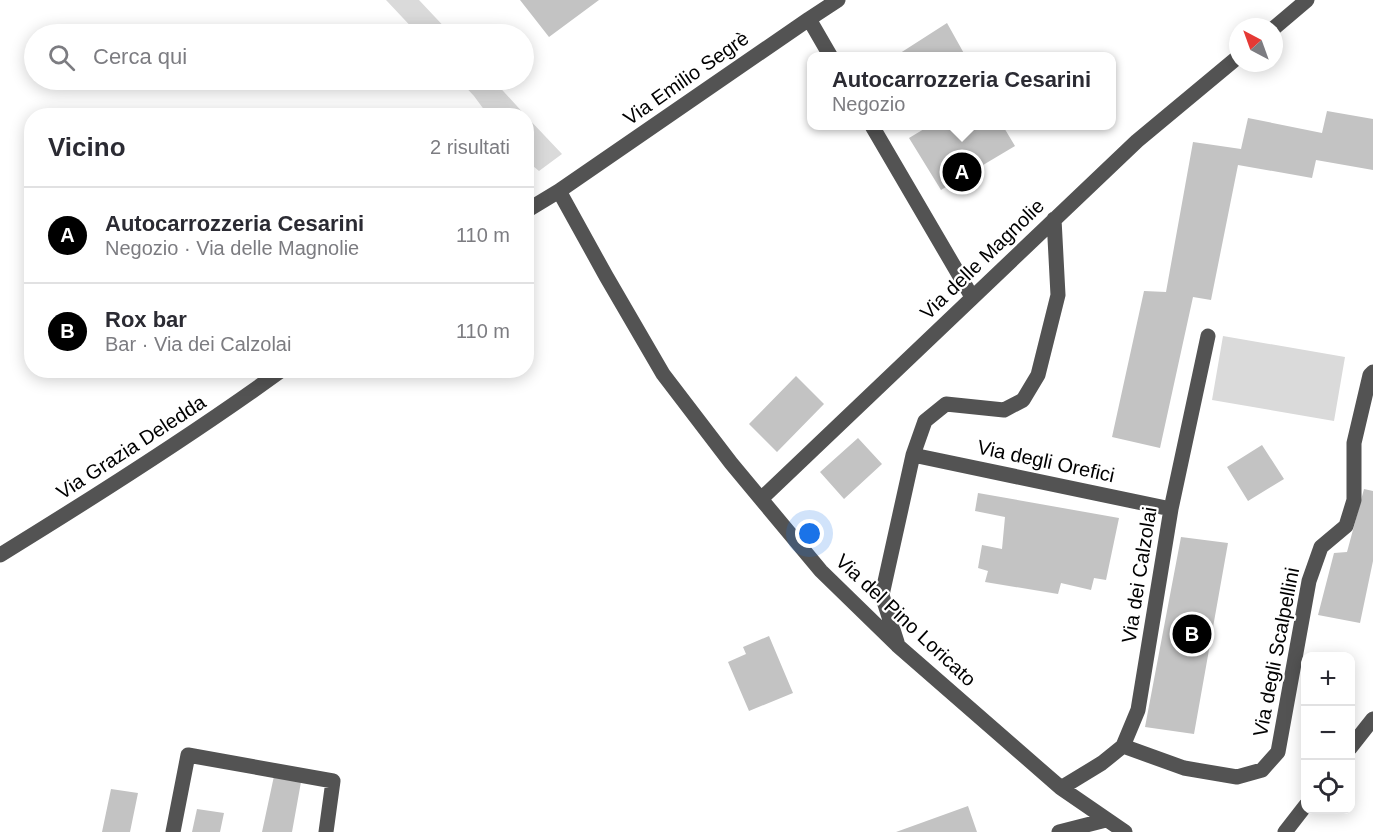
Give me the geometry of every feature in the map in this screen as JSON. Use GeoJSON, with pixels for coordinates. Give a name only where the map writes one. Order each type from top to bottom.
{"type":"FeatureCollection","features":[{"type":"Feature","properties":{"kind":"street","name":"Via Emilio Segrè"},"geometry":{"type":"LineString","coordinates":[[559,191],[838,0]]}},
{"type":"Feature","properties":{"kind":"street"},"geometry":{"type":"LineString","coordinates":[[1283,21],[1308,0]]}},
{"type":"Feature","properties":{"kind":"street"},"geometry":{"type":"LineString","coordinates":[[809,19],[828,52]]}},
{"type":"Feature","properties":{"kind":"street","name":"Via delle Magnolie"},"geometry":{"type":"LineString","coordinates":[[761,499],[1137,141],[1229,64]]}},
{"type":"Feature","properties":{"kind":"street"},"geometry":{"type":"LineString","coordinates":[[874,130],[972,297]]}},
{"type":"Feature","properties":{"kind":"street"},"geometry":{"type":"LineString","coordinates":[[534,206],[559,191]]}},
{"type":"Feature","properties":{"kind":"street","name":"Via del Pino Loricato"},"geometry":{"type":"LineString","coordinates":[[559,191],[663,374],[731,463],[821,571],[897,645],[1061,788],[1125,832]]}},
{"type":"Feature","properties":{"kind":"street"},"geometry":{"type":"LineString","coordinates":[[897,645],[882,595],[913,455],[925,421],[946,404],[1004,410],[1023,400],[1038,375],[1058,295],[1054,219]]}},
{"type":"Feature","properties":{"kind":"street","name":"Via dei Calzolai"},"geometry":{"type":"LineString","coordinates":[[1061,788],[1102,763],[1123,746],[1138,710],[1171,510],[1208,336]]}},
{"type":"Feature","properties":{"kind":"street","name":"Via degli Scalpellini"},"geometry":{"type":"LineString","coordinates":[[1123,746],[1184,768],[1237,777],[1262,770],[1278,752],[1309,581],[1322,547],[1346,526],[1354,500],[1354,443],[1370,375],[1373,372]]}},
{"type":"Feature","properties":{"kind":"street","name":"Via Grazia Deledda"},"geometry":{"type":"LineString","coordinates":[[0,555],[119,481],[271,378]]}},
{"type":"Feature","properties":{"kind":"street","name":"Via degli Orefici"},"geometry":{"type":"LineString","coordinates":[[913,455],[1171,510]]}},
{"type":"Feature","properties":{"kind":"street"},"geometry":{"type":"LineString","coordinates":[[1355,742],[1373,719]]}},
{"type":"Feature","properties":{"kind":"street"},"geometry":{"type":"LineString","coordinates":[[173,832],[188,755],[333,781],[326,832]]}},
{"type":"Feature","properties":{"kind":"street"},"geometry":{"type":"LineString","coordinates":[[1285,832],[1301,810]]}},
{"type":"Feature","properties":{"kind":"street"},"geometry":{"type":"LineString","coordinates":[[1059,832],[1106,820]]}},
{"type":"Feature","properties":{"kind":"shaded area"},"geometry":{"type":"Polygon","coordinates":[[[386,0],[419,0],[442,24],[409,24],[386,0]]]}},
{"type":"Feature","properties":{"kind":"shaded area"},"geometry":{"type":"Polygon","coordinates":[[[468,90],[502,90],[519,108],[483,108],[468,90]]]}},
{"type":"Feature","properties":{"kind":"shaded area"},"geometry":{"type":"Polygon","coordinates":[[[534,124],[562,154],[539,171],[534,167],[534,124]]]}},
{"type":"Feature","properties":{"kind":"shaded area"},"geometry":{"type":"Polygon","coordinates":[[[1223,336],[1345,357],[1334,421],[1212,400],[1223,336]]]}},
{"type":"Feature","properties":{"kind":"building"},"geometry":{"type":"Polygon","coordinates":[[[520,0],[599,0],[549,37],[520,0]]]}},
{"type":"Feature","properties":{"kind":"building"},"geometry":{"type":"Polygon","coordinates":[[[947,23],[963,52],[902,52],[947,23]]]}},
{"type":"Feature","properties":{"kind":"building"},"geometry":{"type":"Polygon","coordinates":[[[1327,111],[1373,119],[1373,170],[1316,160],[1312,178],[1238,165],[1211,300],[1193,297],[1160,448],[1112,437],[1144,291],[1166,292],[1193,142],[1241,149],[1248,118],[1322,133],[1327,111]]]}},
{"type":"Feature","properties":{"kind":"building"},"geometry":{"type":"Polygon","coordinates":[[[922,130],[1005,130],[1015,146],[941,190],[909,138],[922,130]]]}},
{"type":"Feature","properties":{"kind":"building"},"geometry":{"type":"Polygon","coordinates":[[[796,376],[824,404],[777,452],[749,424],[796,376]]]}},
{"type":"Feature","properties":{"kind":"building"},"geometry":{"type":"Polygon","coordinates":[[[858,438],[882,464],[844,499],[820,472],[858,438]]]}},
{"type":"Feature","properties":{"kind":"building"},"geometry":{"type":"Polygon","coordinates":[[[1262,445],[1284,479],[1248,501],[1227,467],[1262,445]]]}},
{"type":"Feature","properties":{"kind":"building"},"geometry":{"type":"Polygon","coordinates":[[[1364,489],[1373,491],[1373,561],[1360,623],[1318,615],[1334,553],[1347,552],[1364,489]]]}},
{"type":"Feature","properties":{"kind":"building"},"geometry":{"type":"Polygon","coordinates":[[[978,493],[1119,518],[1106,580],[1094,578],[1091,590],[1061,583],[1058,594],[985,582],[988,571],[978,568],[982,545],[1002,549],[1005,517],[975,511],[978,493]]]}},
{"type":"Feature","properties":{"kind":"building"},"geometry":{"type":"Polygon","coordinates":[[[1181,537],[1228,543],[1194,734],[1145,727],[1181,537]]]}},
{"type":"Feature","properties":{"kind":"building"},"geometry":{"type":"Polygon","coordinates":[[[769,636],[793,693],[749,711],[728,662],[746,654],[743,647],[769,636]]]}},
{"type":"Feature","properties":{"kind":"building"},"geometry":{"type":"Polygon","coordinates":[[[274,776],[301,782],[292,832],[262,832],[274,776]]]}},
{"type":"Feature","properties":{"kind":"building"},"geometry":{"type":"Polygon","coordinates":[[[111,789],[138,793],[130,832],[102,832],[111,789]]]}},
{"type":"Feature","properties":{"kind":"building"},"geometry":{"type":"Polygon","coordinates":[[[968,806],[977,832],[896,832],[968,806]]]}},
{"type":"Feature","properties":{"kind":"building"},"geometry":{"type":"Polygon","coordinates":[[[197,809],[224,813],[220,832],[192,832],[197,809]]]}},
{"type":"Feature","properties":{"kind":"place","name":"Autocarrozzeria Cesarini"},"geometry":{"type":"Point","coordinates":[962,172]}},
{"type":"Feature","properties":{"kind":"place","name":"Rox bar"},"geometry":{"type":"Point","coordinates":[1192,634]}}]}
